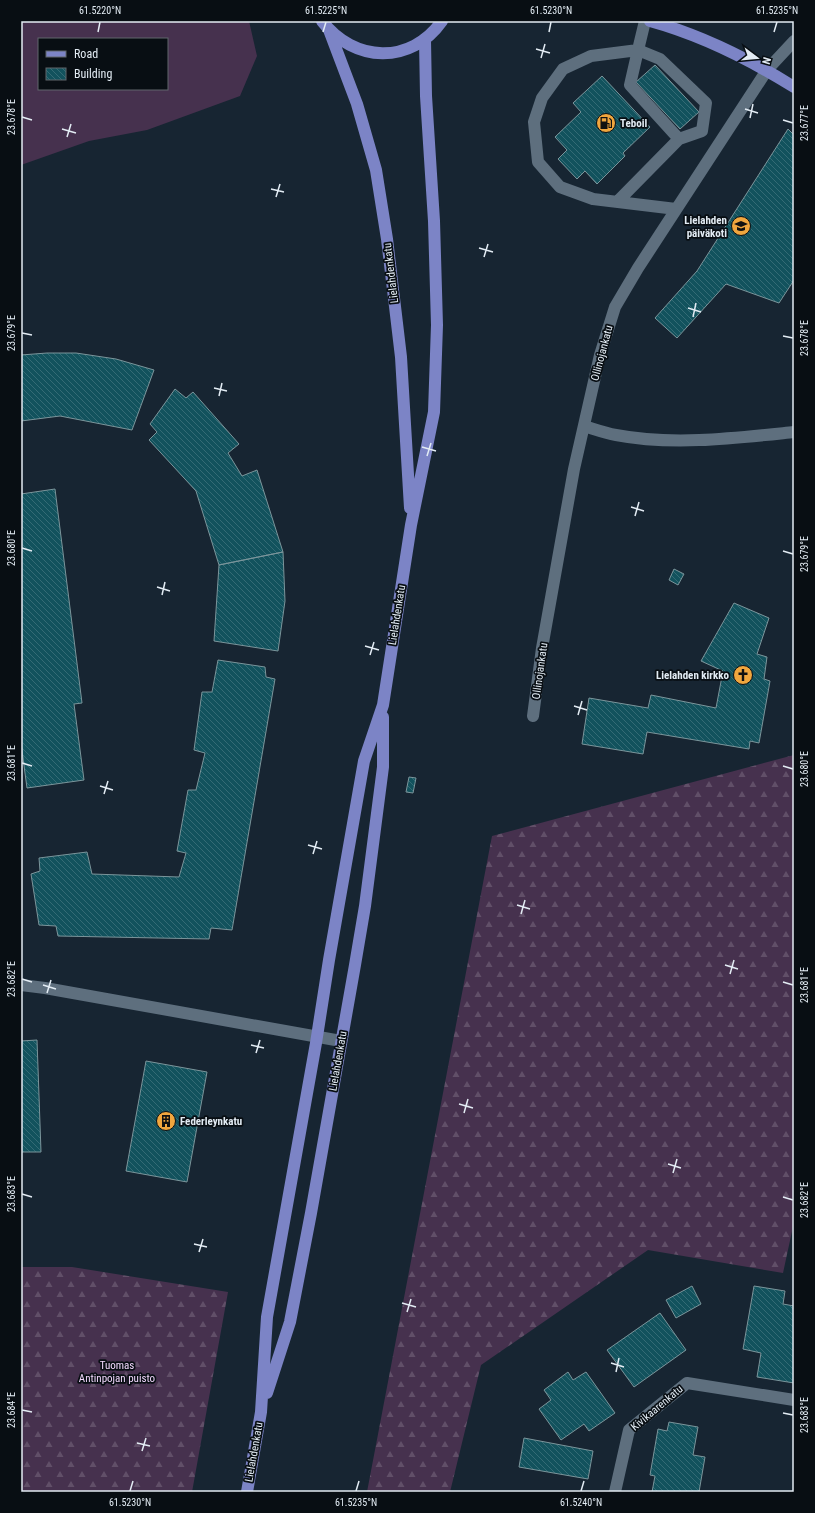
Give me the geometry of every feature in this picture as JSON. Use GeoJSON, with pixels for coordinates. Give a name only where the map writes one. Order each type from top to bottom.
{"type":"FeatureCollection","features":[{"type":"Feature","properties":{"kind":"main road"},"geometry":{"type":"LineString","coordinates":[[325,25],[340,40],[353,48],[383,54],[398,52],[425,40],[436,30],[442,21]]}},
{"type":"Feature","properties":{"kind":"main road"},"geometry":{"type":"LineString","coordinates":[[650,21],[668,26],[719,46],[767,70],[794,87]]}},
{"type":"Feature","properties":{"kind":"main road","name":"Lielahdenkatu"},"geometry":{"type":"LineString","coordinates":[[325,25],[357,104],[379,185],[401,357],[411,525]]}},
{"type":"Feature","properties":{"kind":"main road","name":"Lielahdenkatu"},"geometry":{"type":"LineString","coordinates":[[261,1412],[290,1322],[311,1213],[365,906],[383,767],[383,705],[411,525],[434,412],[437,325],[434,221],[426,96],[425,40]]}},
{"type":"Feature","properties":{"kind":"main road","name":"Lielahdenkatu"},"geometry":{"type":"LineString","coordinates":[[247,1492],[261,1412],[267,1317],[317,1036],[330,952],[364,761],[383,705]]}},
{"type":"Feature","properties":{"kind":"street"},"geometry":{"type":"LineString","coordinates":[[645,21],[630,86],[679,139]]}},
{"type":"Feature","properties":{"kind":"street","name":"Ollinojankatu"},"geometry":{"type":"LineString","coordinates":[[533,716],[542,648],[574,469],[605,336],[615,307],[638,268],[767,70],[794,41]]}},
{"type":"Feature","properties":{"kind":"street"},"geometry":{"type":"LineString","coordinates":[[676,209],[593,199],[560,186],[538,162],[534,122],[542,98],[563,68],[591,56],[638,50],[660,59],[706,103],[702,131]]}},
{"type":"Feature","properties":{"kind":"street"},"geometry":{"type":"LineString","coordinates":[[617,202],[679,139],[702,131]]}},
{"type":"Feature","properties":{"kind":"street"},"geometry":{"type":"LineString","coordinates":[[702,131],[720,142]]}},
{"type":"Feature","properties":{"kind":"street"},"geometry":{"type":"LineString","coordinates":[[584,426],[615,435],[647,439],[714,440],[794,432]]}},
{"type":"Feature","properties":{"kind":"street"},"geometry":{"type":"LineString","coordinates":[[21,985],[341,1041]]}},
{"type":"Feature","properties":{"kind":"street","name":"Kivikaarenkatu"},"geometry":{"type":"LineString","coordinates":[[615,1492],[629,1430],[687,1383],[794,1400]]}},
{"type":"Feature","properties":{"kind":"green space"},"geometry":{"type":"Polygon","coordinates":[[[21,21],[249,21],[257,56],[240,96],[147,130],[89,141],[21,165],[21,21]]]}},
{"type":"Feature","properties":{"kind":"green space"},"geometry":{"type":"Polygon","coordinates":[[[794,755],[794,1222],[783,1273],[648,1250],[481,1365],[450,1492],[367,1492],[492,836],[794,755]]]}},
{"type":"Feature","properties":{"kind":"green space","name":"Tuomas Antinpojan puisto"},"geometry":{"type":"Polygon","coordinates":[[[21,1267],[72,1267],[228,1292],[192,1492],[21,1492],[21,1267]]]}},
{"type":"Feature","properties":{"kind":"building"},"geometry":{"type":"Polygon","coordinates":[[[655,65],[699,112],[680,129],[636,82],[655,65]]]}},
{"type":"Feature","properties":{"kind":"building"},"geometry":{"type":"Polygon","coordinates":[[[602,76],[650,127],[623,153],[625,156],[597,184],[585,171],[577,179],[558,159],[567,150],[555,137],[581,112],[573,103],[602,76]]]}},
{"type":"Feature","properties":{"kind":"building"},"geometry":{"type":"Polygon","coordinates":[[[788,129],[794,135],[794,280],[779,303],[726,284],[677,338],[655,318],[697,271],[788,129]]]}},
{"type":"Feature","properties":{"kind":"building"},"geometry":{"type":"Polygon","coordinates":[[[76,353],[116,359],[154,370],[132,430],[60,416],[21,421],[21,355],[76,353]]]}},
{"type":"Feature","properties":{"kind":"building"},"geometry":{"type":"Polygon","coordinates":[[[175,389],[186,398],[193,392],[239,444],[228,453],[242,476],[257,470],[283,552],[219,565],[196,491],[149,440],[157,432],[150,424],[175,389]]]}},
{"type":"Feature","properties":{"kind":"building"},"geometry":{"type":"Polygon","coordinates":[[[55,489],[82,703],[74,704],[84,780],[27,788],[21,743],[21,494],[55,489]]]}},
{"type":"Feature","properties":{"kind":"building"},"geometry":{"type":"Polygon","coordinates":[[[283,552],[285,601],[278,651],[214,641],[219,565],[283,552]]]}},
{"type":"Feature","properties":{"kind":"building"},"geometry":{"type":"Polygon","coordinates":[[[674,569],[684,574],[678,585],[669,580],[674,569]]]}},
{"type":"Feature","properties":{"kind":"building","name":"Lielahden kirkko"},"geometry":{"type":"Polygon","coordinates":[[[734,603],[769,618],[757,654],[767,657],[764,679],[770,681],[759,743],[750,741],[749,749],[647,732],[643,754],[582,744],[589,698],[648,708],[651,695],[716,708],[723,671],[701,661],[734,603]]]}},
{"type":"Feature","properties":{"kind":"building"},"geometry":{"type":"Polygon","coordinates":[[[218,660],[265,667],[266,677],[275,679],[232,930],[211,928],[209,939],[58,936],[56,926],[39,925],[31,874],[40,871],[39,858],[87,852],[92,874],[179,877],[186,853],[177,851],[188,790],[196,790],[205,753],[194,750],[202,692],[212,692],[218,660]]]}},
{"type":"Feature","properties":{"kind":"building"},"geometry":{"type":"Polygon","coordinates":[[[409,777],[416,778],[413,793],[406,792],[409,777]]]}},
{"type":"Feature","properties":{"kind":"building"},"geometry":{"type":"Polygon","coordinates":[[[37,1040],[41,1152],[21,1152],[21,1041],[37,1040]]]}},
{"type":"Feature","properties":{"kind":"building","name":"Federleynkatu"},"geometry":{"type":"Polygon","coordinates":[[[146,1061],[207,1072],[187,1182],[126,1171],[146,1061]]]}},
{"type":"Feature","properties":{"kind":"building"},"geometry":{"type":"Polygon","coordinates":[[[692,1286],[701,1304],[676,1318],[666,1300],[692,1286]]]}},
{"type":"Feature","properties":{"kind":"building"},"geometry":{"type":"Polygon","coordinates":[[[754,1286],[785,1291],[783,1304],[794,1306],[794,1383],[757,1377],[761,1353],[743,1349],[754,1286]]]}},
{"type":"Feature","properties":{"kind":"building"},"geometry":{"type":"Polygon","coordinates":[[[660,1313],[686,1350],[634,1387],[607,1350],[660,1313]]]}},
{"type":"Feature","properties":{"kind":"building"},"geometry":{"type":"Polygon","coordinates":[[[568,1372],[573,1380],[586,1372],[615,1413],[589,1431],[584,1424],[561,1440],[539,1409],[551,1400],[544,1390],[568,1372]]]}},
{"type":"Feature","properties":{"kind":"building"},"geometry":{"type":"Polygon","coordinates":[[[669,1422],[698,1427],[693,1455],[705,1457],[699,1492],[652,1492],[655,1476],[650,1475],[658,1429],[667,1431],[669,1422]]]}},
{"type":"Feature","properties":{"kind":"building"},"geometry":{"type":"Polygon","coordinates":[[[524,1438],[593,1451],[588,1479],[519,1467],[524,1438]]]}},
{"type":"Feature","properties":{"kind":"place","name":"Teboil"},"geometry":{"type":"Point","coordinates":[606,123]}},
{"type":"Feature","properties":{"kind":"place","name":"Lielahden päiväkoti"},"geometry":{"type":"Point","coordinates":[741,226]}},
{"type":"Feature","properties":{"kind":"place","name":"Lielahden kirkko"},"geometry":{"type":"Point","coordinates":[743,675]}},
{"type":"Feature","properties":{"kind":"place","name":"Federleynkatu"},"geometry":{"type":"Point","coordinates":[166,1121]}}]}
